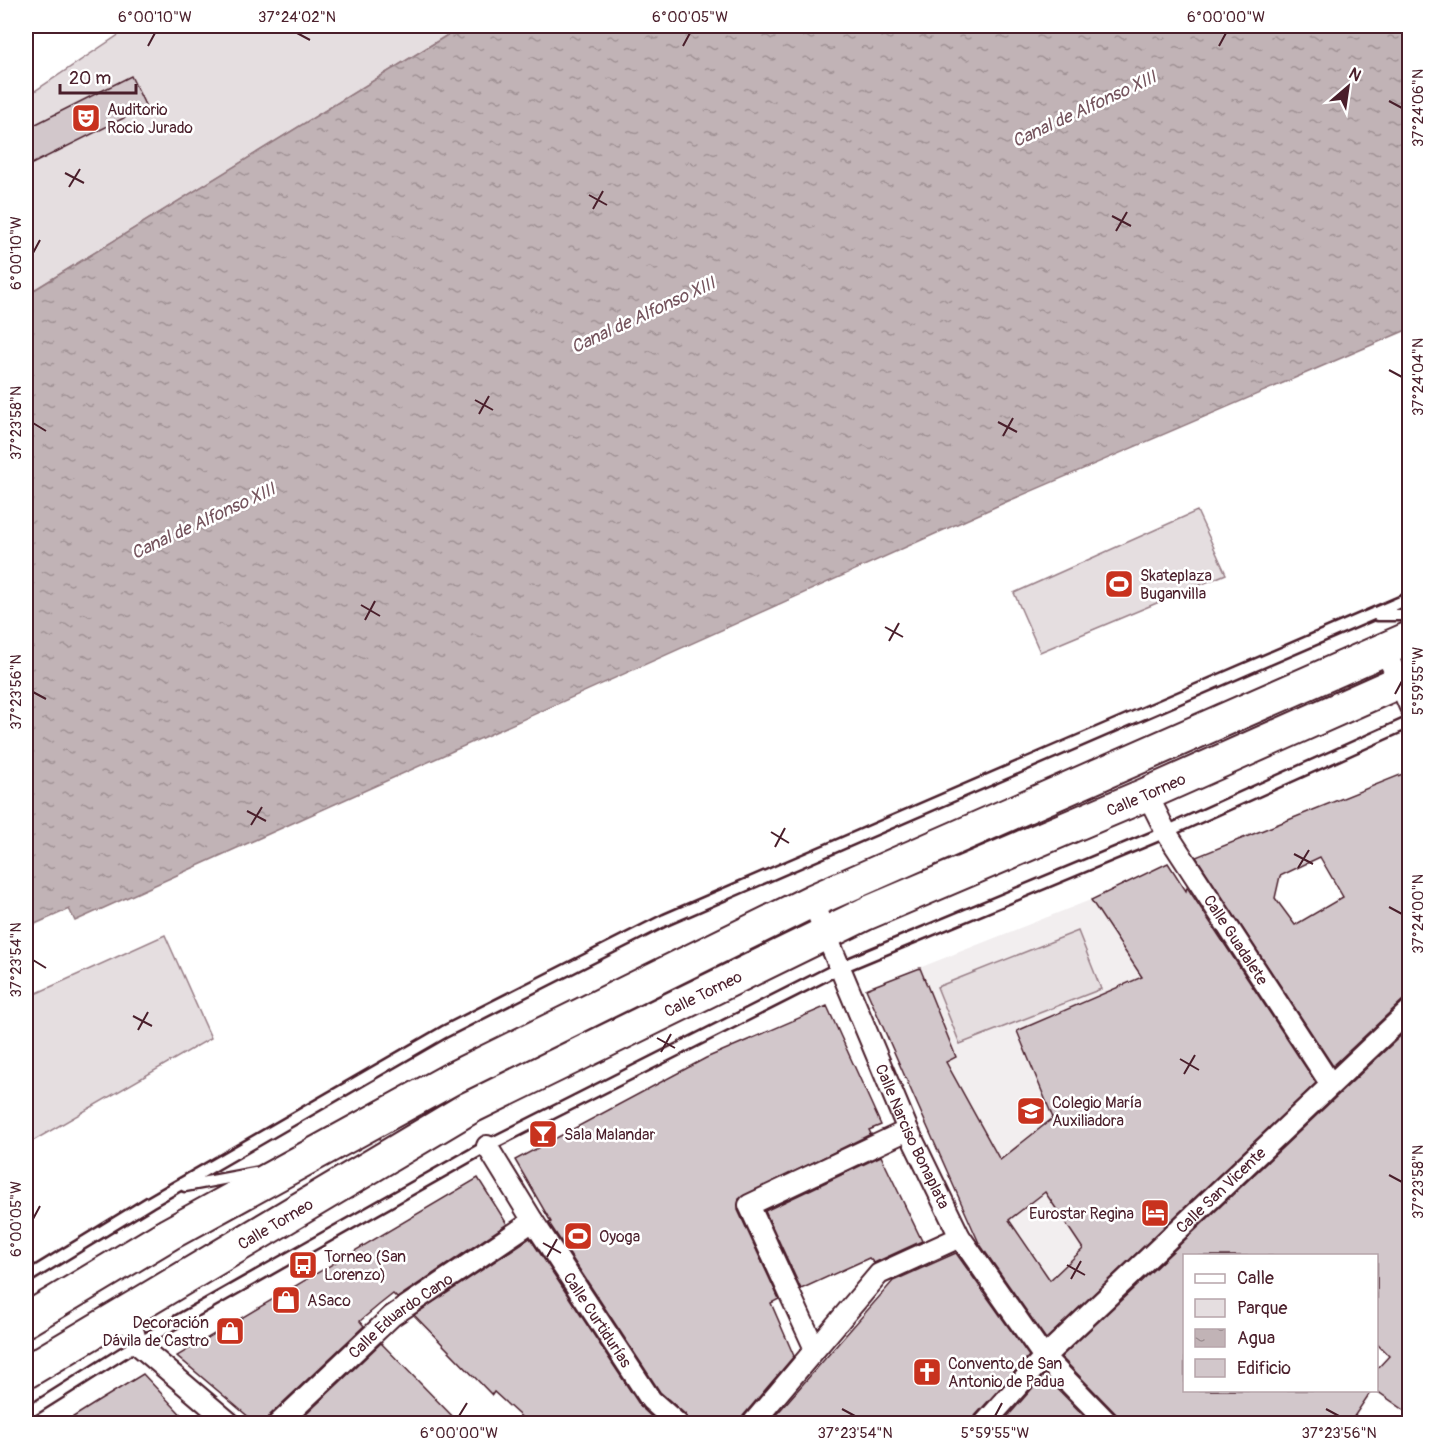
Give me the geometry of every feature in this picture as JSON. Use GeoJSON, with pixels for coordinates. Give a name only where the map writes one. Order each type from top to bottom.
{"type":"FeatureCollection","features":[{"type":"Feature","properties":{"kind":"main road"},"geometry":{"type":"LineString","coordinates":[[26,1320],[169,1234],[453,1078],[812,901],[1397,643]]}},
{"type":"Feature","properties":{"kind":"main road","name":"Calle Torneo"},"geometry":{"type":"LineString","coordinates":[[26,1372],[469,1108],[825,933],[1147,794],[1406,689]]}},
{"type":"Feature","properties":{"kind":"street"},"geometry":{"type":"LineString","coordinates":[[1397,643],[1406,689]]}},
{"type":"Feature","properties":{"kind":"street","name":"Calle Guadalete"},"geometry":{"type":"LineString","coordinates":[[1147,794],[1166,832],[1330,1083]]}},
{"type":"Feature","properties":{"kind":"street","name":"Calle Narciso Bonaplata"},"geometry":{"type":"LineString","coordinates":[[812,901],[908,1130],[960,1237],[1044,1357],[1109,1424]]}},
{"type":"Feature","properties":{"kind":"street","name":"Calle San Vicente"},"geometry":{"type":"LineString","coordinates":[[984,1424],[1044,1357],[1330,1083],[1410,1010]]}},
{"type":"Feature","properties":{"kind":"street"},"geometry":{"type":"LineString","coordinates":[[815,1349],[749,1205],[908,1130]]}},
{"type":"Feature","properties":{"kind":"street","name":"Calle Curtidurías"},"geometry":{"type":"LineString","coordinates":[[487,1146],[532,1221],[651,1400],[678,1424]]}},
{"type":"Feature","properties":{"kind":"street","name":"Calle Eduardo Cano"},"geometry":{"type":"LineString","coordinates":[[278,1424],[392,1316],[532,1221]]}},
{"type":"Feature","properties":{"kind":"street"},"geometry":{"type":"LineString","coordinates":[[752,1424],[879,1274],[960,1237]]}},
{"type":"Feature","properties":{"kind":"street"},"geometry":{"type":"LineString","coordinates":[[128,1312],[137,1344],[231,1424]]}},
{"type":"Feature","properties":{"kind":"lane"},"geometry":{"type":"LineString","coordinates":[[26,1278],[444,1032],[665,920],[1410,598]]}},
{"type":"Feature","properties":{"kind":"lane"},"geometry":{"type":"LineString","coordinates":[[1371,615],[1410,615]]}},
{"type":"Feature","properties":{"kind":"lane"},"geometry":{"type":"LineString","coordinates":[[26,1414],[137,1344],[487,1146],[839,968],[1166,832],[1410,722]]}},
{"type":"Feature","properties":{"kind":"lane"},"geometry":{"type":"LineString","coordinates":[[177,1188],[291,1167]]}},
{"type":"Feature","properties":{"kind":"shaded area","name":"Colegio María Auxiliadora"},"geometry":{"type":"Polygon","coordinates":[[[1093,899],[1142,977],[1045,1192],[1081,1246],[1106,1276],[1044,1333],[866,989],[1093,899]]]}},
{"type":"Feature","properties":{"kind":"green space"},"geometry":{"type":"Polygon","coordinates":[[[132,26],[462,26],[26,295],[26,97],[132,26]]]}},
{"type":"Feature","properties":{"kind":"green space","name":"Skateplaza Buganvilla"},"geometry":{"type":"Polygon","coordinates":[[[1197,511],[1226,574],[1040,652],[1014,593],[1197,511]]]}},
{"type":"Feature","properties":{"kind":"green space"},"geometry":{"type":"Polygon","coordinates":[[[1078,931],[1101,989],[960,1044],[937,987],[1078,931]]]}},
{"type":"Feature","properties":{"kind":"green space"},"geometry":{"type":"Polygon","coordinates":[[[165,935],[211,1038],[26,1145],[26,998],[165,935]]]}},
{"type":"Feature","properties":{"kind":"water","name":"Canal de Alfonso XIII"},"geometry":{"type":"Polygon","coordinates":[[[462,26],[1409,26],[1409,329],[1006,502],[75,921],[69,909],[26,928],[26,295],[462,26]]]}},
{"type":"Feature","properties":{"kind":"building","name":"Auditorio Rocio Jurado"},"geometry":{"type":"Polygon","coordinates":[[[131,76],[146,107],[26,167],[26,129],[131,76]]]}},
{"type":"Feature","properties":{"kind":"building"},"geometry":{"type":"Polygon","coordinates":[[[1410,771],[1410,998],[1402,1001],[1333,1066],[1196,857],[1410,771]],[[1320,857],[1280,876],[1275,898],[1295,925],[1343,897],[1320,857]]]}},
{"type":"Feature","properties":{"kind":"building"},"geometry":{"type":"Polygon","coordinates":[[[1168,863],[1186,891],[1187,887],[1316,1083],[1046,1339],[979,1243],[866,989],[920,968],[956,1057],[946,1062],[1000,1160],[1053,1118],[1017,1031],[1142,977],[1091,900],[1168,863]],[[1045,1192],[1009,1220],[1050,1280],[1083,1249],[1045,1192]]]}},
{"type":"Feature","properties":{"kind":"building"},"geometry":{"type":"Polygon","coordinates":[[[827,1006],[881,1125],[869,1130],[871,1134],[739,1199],[738,1210],[779,1299],[771,1303],[794,1356],[743,1416],[740,1424],[690,1424],[686,1415],[660,1392],[549,1223],[551,1222],[515,1160],[706,1058],[827,1006]]]}},
{"type":"Feature","properties":{"kind":"building"},"geometry":{"type":"Polygon","coordinates":[[[1410,1027],[1410,1414],[1378,1392],[1378,1368],[1389,1356],[1378,1345],[1378,1254],[1183,1254],[1183,1392],[1371,1392],[1349,1424],[1121,1424],[1118,1416],[1061,1357],[1410,1027]]]}},
{"type":"Feature","properties":{"kind":"building"},"geometry":{"type":"Polygon","coordinates":[[[881,1156],[922,1241],[874,1263],[869,1258],[801,1289],[765,1211],[881,1156]]]}},
{"type":"Feature","properties":{"kind":"building"},"geometry":{"type":"Polygon","coordinates":[[[478,1178],[507,1224],[397,1298],[393,1294],[379,1305],[360,1321],[364,1326],[270,1415],[266,1424],[257,1424],[177,1356],[478,1178]]]}},
{"type":"Feature","properties":{"kind":"building"},"geometry":{"type":"Polygon","coordinates":[[[530,1238],[641,1407],[659,1424],[529,1424],[494,1392],[492,1395],[414,1315],[530,1238]]]}},
{"type":"Feature","properties":{"kind":"building"},"geometry":{"type":"Polygon","coordinates":[[[956,1253],[1029,1356],[975,1416],[972,1424],[768,1424],[893,1281],[956,1253]]]}},
{"type":"Feature","properties":{"kind":"building"},"geometry":{"type":"Polygon","coordinates":[[[381,1343],[460,1424],[296,1424],[381,1343]]]}},
{"type":"Feature","properties":{"kind":"building"},"geometry":{"type":"Polygon","coordinates":[[[143,1374],[190,1424],[62,1424],[94,1404],[143,1374]]]}},
{"type":"Feature","properties":{"kind":"building"},"geometry":{"type":"Polygon","coordinates":[[[1044,1375],[1092,1424],[1001,1424],[1044,1375]]]}},
{"type":"Feature","properties":{"kind":"place","name":"Auditorio Rocio Jurado"},"geometry":{"type":"Point","coordinates":[86,118]}},
{"type":"Feature","properties":{"kind":"place","name":"Skateplaza Buganvilla"},"geometry":{"type":"Point","coordinates":[1119,584]}},
{"type":"Feature","properties":{"kind":"place","name":"Colegio María Auxiliadora"},"geometry":{"type":"Point","coordinates":[1031,1111]}},
{"type":"Feature","properties":{"kind":"place","name":"Sala Malandar"},"geometry":{"type":"Point","coordinates":[543,1134]}},
{"type":"Feature","properties":{"kind":"place","name":"Eurostar Regina"},"geometry":{"type":"Point","coordinates":[1155,1213]}},
{"type":"Feature","properties":{"kind":"place","name":"Oyoga"},"geometry":{"type":"Point","coordinates":[578,1236]}},
{"type":"Feature","properties":{"kind":"place","name":"Torneo (San Lorenzo)"},"geometry":{"type":"Point","coordinates":[303,1265]}},
{"type":"Feature","properties":{"kind":"place","name":"ASaco"},"geometry":{"type":"Point","coordinates":[286,1300]}},
{"type":"Feature","properties":{"kind":"place","name":"Decoración Dávila de Castro"},"geometry":{"type":"Point","coordinates":[230,1331]}},
{"type":"Feature","properties":{"kind":"place","name":"Convento de San Antonio de Padua"},"geometry":{"type":"Point","coordinates":[927,1372]}}]}
